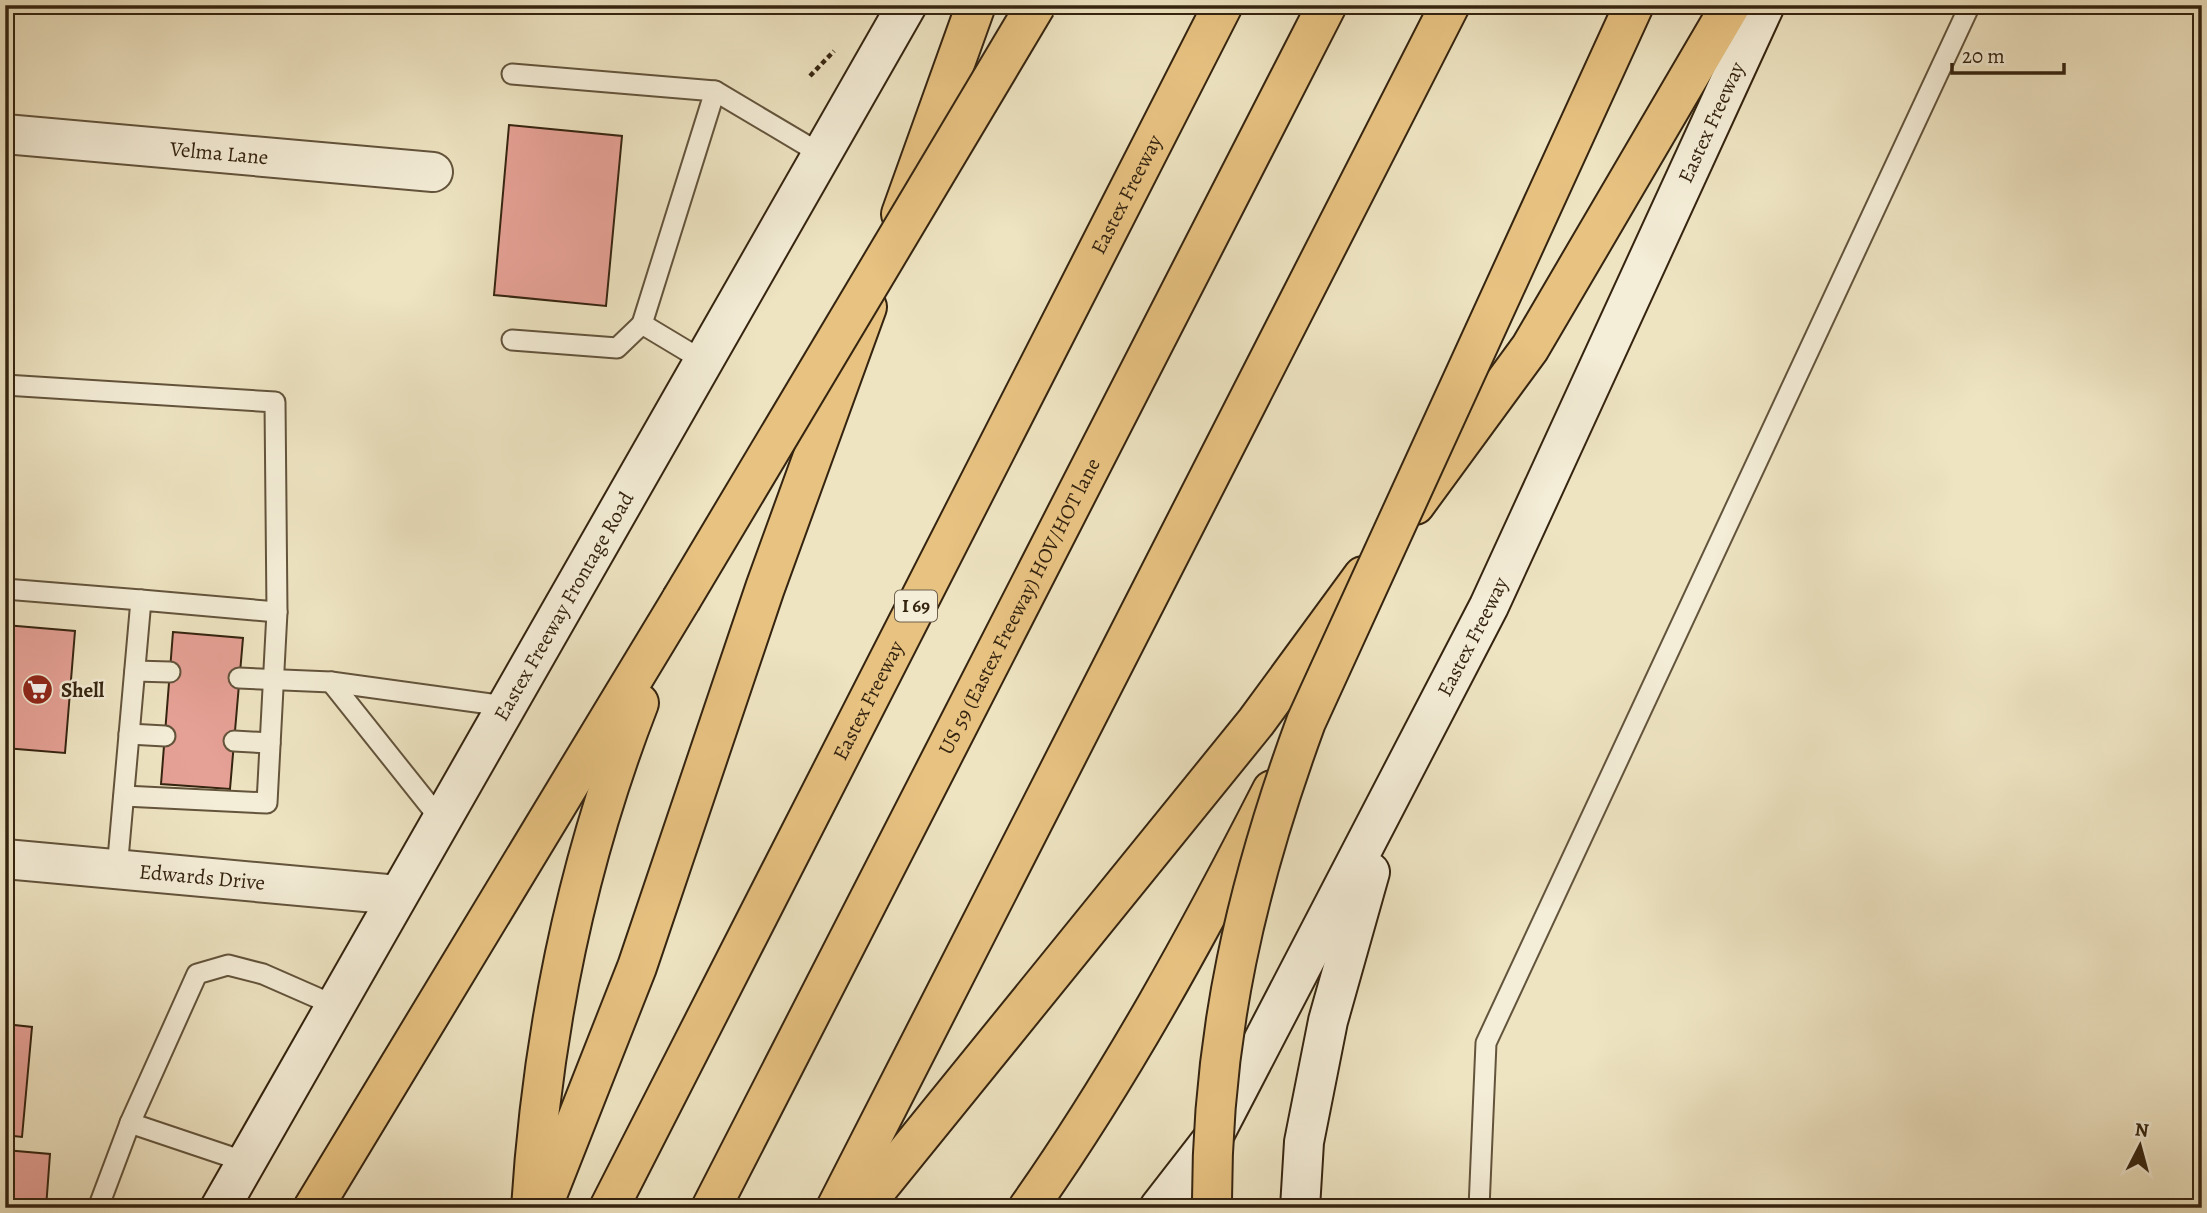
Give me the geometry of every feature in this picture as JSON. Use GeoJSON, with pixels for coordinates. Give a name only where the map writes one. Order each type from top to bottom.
{"type":"FeatureCollection","features":[{"type":"Feature","properties":{"kind":"highway"},"geometry":{"type":"LineString","coordinates":[[542,1208],[637,967],[765,587],[976,5]]}},
{"type":"Feature","properties":{"kind":"highway"},"geometry":{"type":"LineString","coordinates":[[313,1208],[681,600],[1036,5]]}},
{"type":"Feature","properties":{"kind":"highway","name":"Eastex Freeway"},"geometry":{"type":"LineString","coordinates":[[609,1208],[1223,5]]}},
{"type":"Feature","properties":{"kind":"highway","name":"US 59 (Eastex Freeway) HOV/HOT lane"},"geometry":{"type":"LineString","coordinates":[[711,1208],[1328,5]]}},
{"type":"Feature","properties":{"kind":"highway"},"geometry":{"type":"LineString","coordinates":[[836,1208],[1450,5]]}},
{"type":"Feature","properties":{"kind":"highway"},"geometry":{"type":"LineString","coordinates":[[1028,1208],[1077,1135],[1157,1002],[1306,722],[1634,5]]}},
{"type":"Feature","properties":{"kind":"highway"},"geometry":{"type":"LineString","coordinates":[[862,1208],[1256,722],[1530,348],[1731,5]]}},
{"type":"Feature","properties":{"kind":"highway"},"geometry":{"type":"LineString","coordinates":[[531,1208],[544,1068],[562,965],[584,866],[629,729],[681,600]]}},
{"type":"Feature","properties":{"kind":"highway"},"geometry":{"type":"LineString","coordinates":[[1212,1208],[1217,1079],[1235,956],[1258,862],[1306,722]]}},
{"type":"Feature","properties":{"kind":"main road","name":"Eastex Freeway Frontage Road"},"geometry":{"type":"LineString","coordinates":[[220,1208],[906,5]]}},
{"type":"Feature","properties":{"kind":"main road","name":"Eastex Freeway"},"geometry":{"type":"LineString","coordinates":[[1159,1208],[1212,1141],[1489,606],[1765,5]]}},
{"type":"Feature","properties":{"kind":"main road","name":"Velma Lane"},"geometry":{"type":"LineString","coordinates":[[5,134],[433,172]]}},
{"type":"Feature","properties":{"kind":"main road"},"geometry":{"type":"LineString","coordinates":[[1300,1208],[1304,1142],[1328,1021],[1392,793]]}},
{"type":"Feature","properties":{"kind":"main road","name":"Edwards Drive"},"geometry":{"type":"LineString","coordinates":[[5,859],[398,895]]}},
{"type":"Feature","properties":{"kind":"lane"},"geometry":{"type":"LineString","coordinates":[[1479,1208],[1486,1043],[1970,5]]}},
{"type":"Feature","properties":{"kind":"lane"},"geometry":{"type":"LineString","coordinates":[[512,74],[715,91],[821,154]]}},
{"type":"Feature","properties":{"kind":"lane"},"geometry":{"type":"LineString","coordinates":[[512,340],[617,348],[642,324],[715,91]]}},
{"type":"Feature","properties":{"kind":"lane"},"geometry":{"type":"LineString","coordinates":[[642,324],[702,360]]}},
{"type":"Feature","properties":{"kind":"lane"},"geometry":{"type":"LineString","coordinates":[[5,385],[275,402],[277,612],[267,803],[124,796]]}},
{"type":"Feature","properties":{"kind":"lane"},"geometry":{"type":"LineString","coordinates":[[5,589],[277,612]]}},
{"type":"Feature","properties":{"kind":"lane"},"geometry":{"type":"LineString","coordinates":[[117,870],[141,600]]}},
{"type":"Feature","properties":{"kind":"lane"},"geometry":{"type":"LineString","coordinates":[[135,671],[170,672]]}},
{"type":"Feature","properties":{"kind":"lane"},"geometry":{"type":"LineString","coordinates":[[239,678],[331,682],[505,706]]}},
{"type":"Feature","properties":{"kind":"lane"},"geometry":{"type":"LineString","coordinates":[[331,682],[441,820]]}},
{"type":"Feature","properties":{"kind":"lane"},"geometry":{"type":"LineString","coordinates":[[129,734],[164,737]]}},
{"type":"Feature","properties":{"kind":"lane"},"geometry":{"type":"LineString","coordinates":[[234,741],[270,743]]}},
{"type":"Feature","properties":{"kind":"lane"},"geometry":{"type":"LineString","coordinates":[[98,1208],[130,1123],[197,974],[228,965],[263,974],[336,1006]]}},
{"type":"Feature","properties":{"kind":"lane"},"geometry":{"type":"LineString","coordinates":[[130,1123],[246,1163]]}},
{"type":"Feature","properties":{"kind":"building"},"geometry":{"type":"Polygon","coordinates":[[[509,125],[622,136],[606,306],[494,295],[509,125]]]}},
{"type":"Feature","properties":{"kind":"building","name":"Shell"},"geometry":{"type":"Polygon","coordinates":[[[5,625],[75,631],[65,753],[5,748],[5,625]]]}},
{"type":"Feature","properties":{"kind":"building","name":"Shell"},"geometry":{"type":"Polygon","coordinates":[[[173,632],[243,638],[230,789],[161,784],[173,632]]]}},
{"type":"Feature","properties":{"kind":"building"},"geometry":{"type":"Polygon","coordinates":[[[5,1024],[32,1027],[22,1137],[5,1135],[5,1024]]]}},
{"type":"Feature","properties":{"kind":"building"},"geometry":{"type":"Polygon","coordinates":[[[5,1150],[50,1154],[46,1208],[5,1208],[5,1150]]]}},
{"type":"Feature","properties":{"kind":"place","name":"Shell"},"geometry":{"type":"Point","coordinates":[38,690]}}]}
